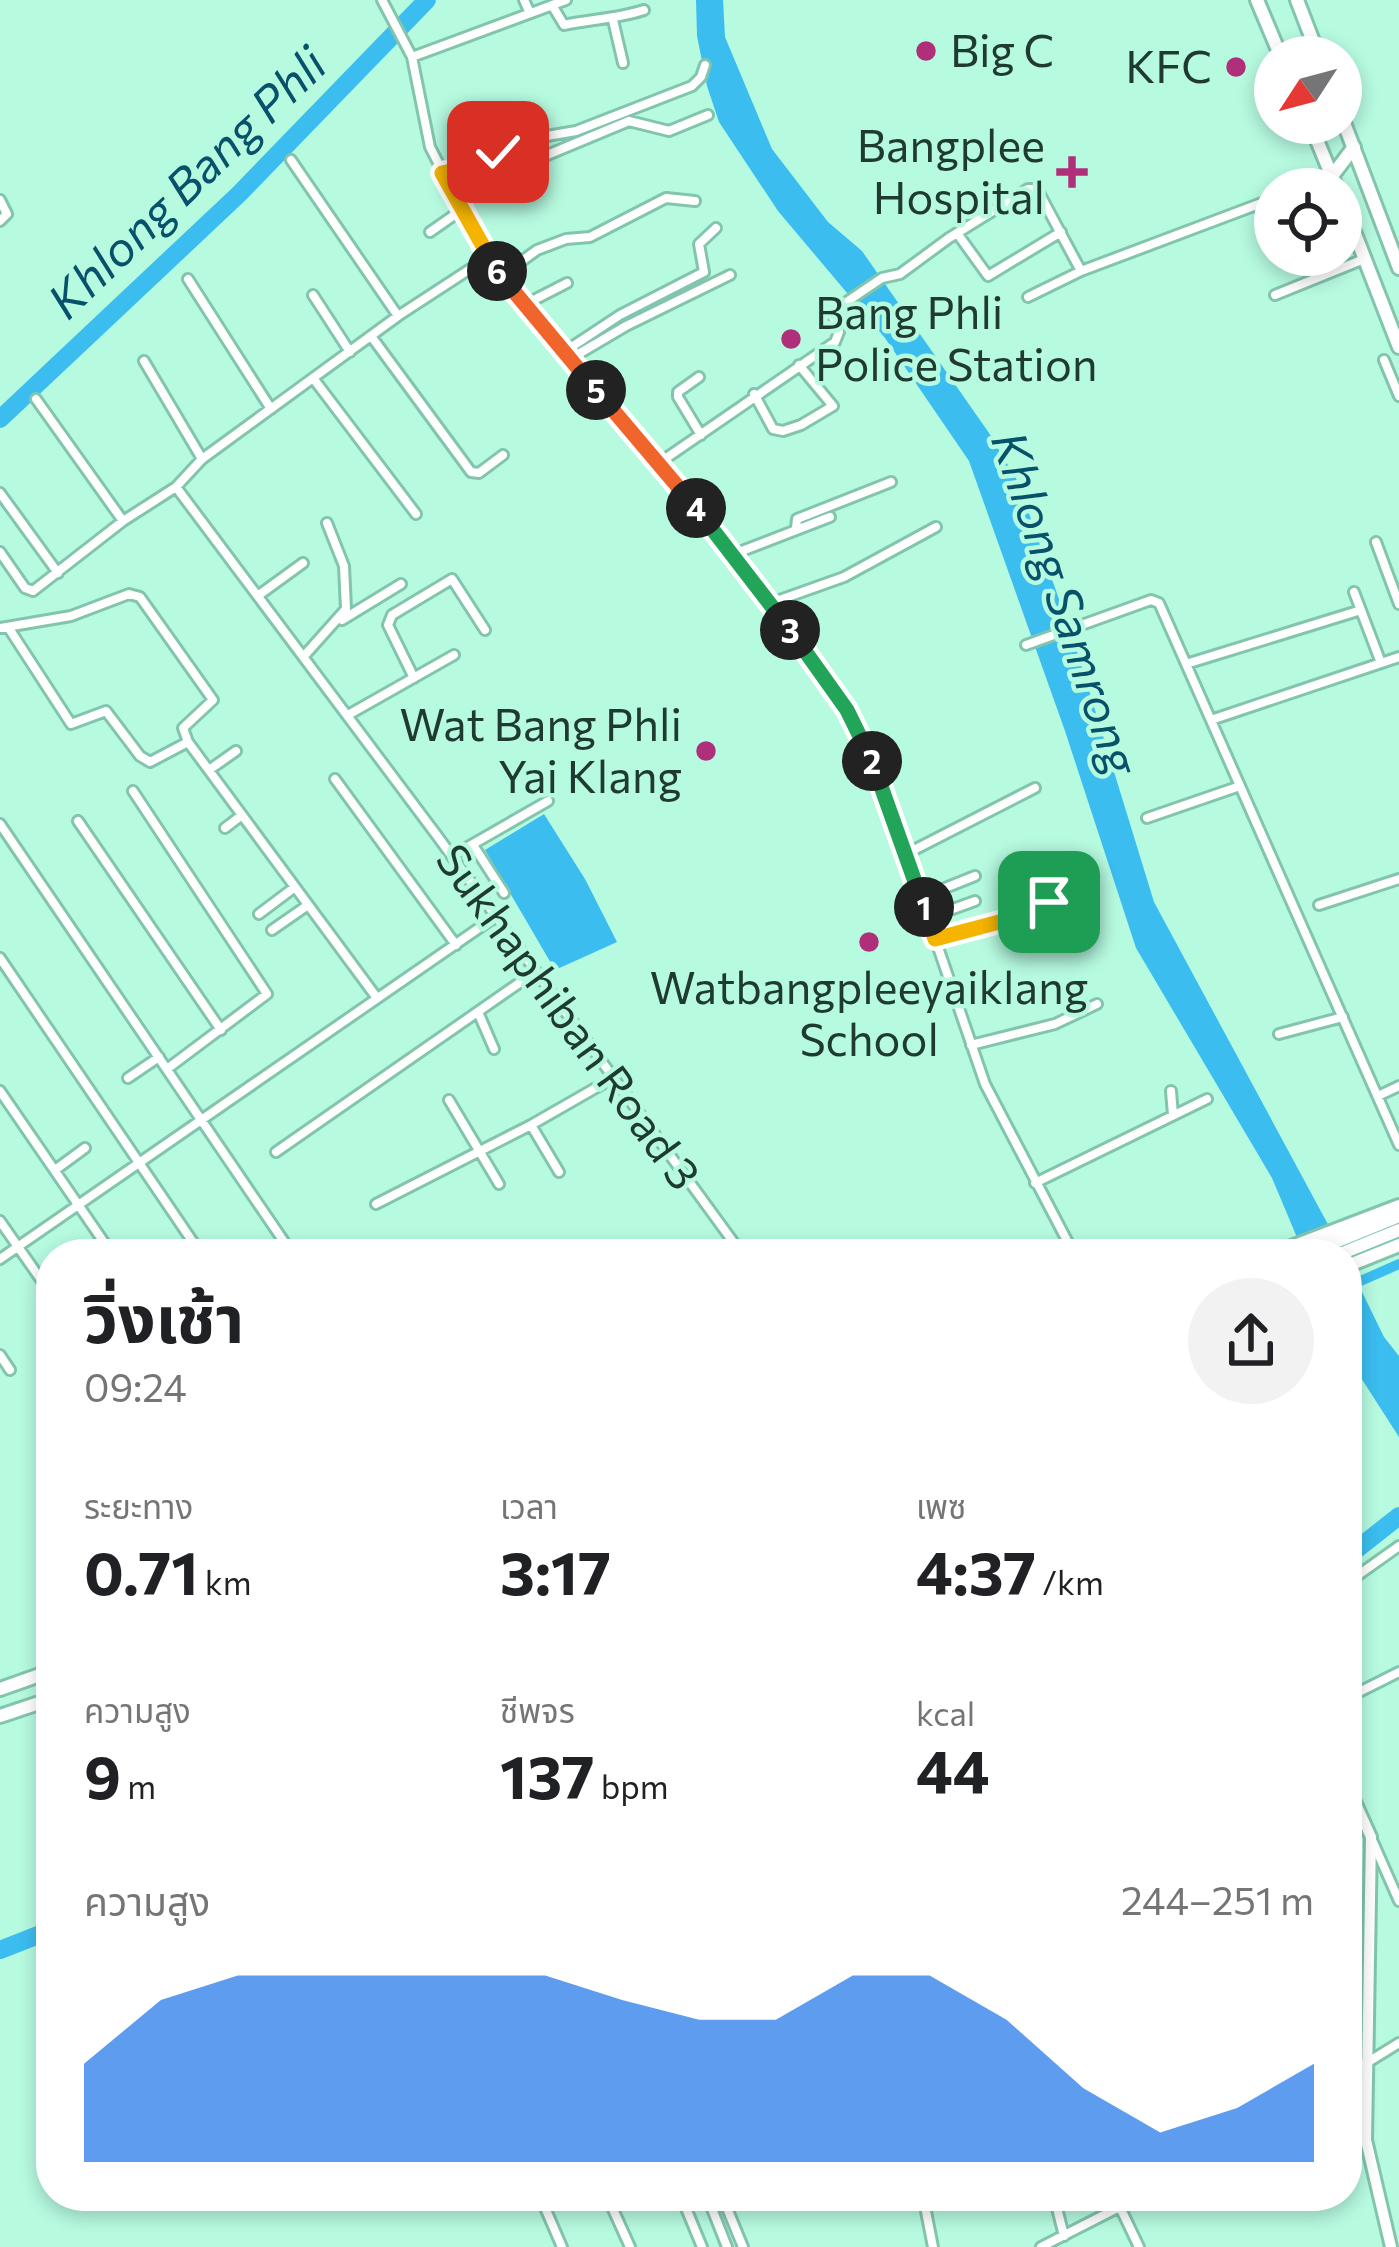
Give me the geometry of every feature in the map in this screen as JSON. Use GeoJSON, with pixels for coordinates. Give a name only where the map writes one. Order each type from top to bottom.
{"type":"FeatureCollection","features":[{"type":"Feature","properties":{"kind":"main road"},"geometry":{"type":"LineString","coordinates":[[1257,0],[1273,36]]}},
{"type":"Feature","properties":{"kind":"main road"},"geometry":{"type":"LineString","coordinates":[[1297,0],[1311,36]]}},
{"type":"Feature","properties":{"kind":"main road"},"geometry":{"type":"LineString","coordinates":[[1353,144],[1399,268]]}},
{"type":"Feature","properties":{"kind":"main road"},"geometry":{"type":"LineString","coordinates":[[1343,168],[1354,147]]}},
{"type":"Feature","properties":{"kind":"main road"},"geometry":{"type":"LineString","coordinates":[[1362,254],[1399,347]]}},
{"type":"Feature","properties":{"kind":"main road"},"geometry":{"type":"LineString","coordinates":[[1312,1239],[1399,1206]]}},
{"type":"Feature","properties":{"kind":"main road"},"geometry":{"type":"LineString","coordinates":[[1343,1239],[1399,1216]]}},
{"type":"Feature","properties":{"kind":"main road"},"geometry":{"type":"LineString","coordinates":[[1362,1245],[1399,1230]]}},
{"type":"Feature","properties":{"kind":"main road"},"geometry":{"type":"LineString","coordinates":[[1362,1260],[1399,1245]]}},
{"type":"Feature","properties":{"kind":"main road"},"geometry":{"type":"LineString","coordinates":[[0,1689],[36,1676]]}},
{"type":"Feature","properties":{"kind":"main road"},"geometry":{"type":"LineString","coordinates":[[0,1716],[36,1704]]}},
{"type":"Feature","properties":{"kind":"main road"},"geometry":{"type":"LineString","coordinates":[[1362,1819],[1370,1837],[1366,2140],[1391,2247]]}},
{"type":"Feature","properties":{"kind":"street"},"geometry":{"type":"LineString","coordinates":[[382,0],[412,56],[430,147],[487,258],[734,554],[853,721],[906,854],[994,1108],[1065,1239]]}},
{"type":"Feature","properties":{"kind":"street"},"geometry":{"type":"LineString","coordinates":[[524,0],[530,13]]}},
{"type":"Feature","properties":{"kind":"street"},"geometry":{"type":"LineString","coordinates":[[412,56],[566,0]]}},
{"type":"Feature","properties":{"kind":"street"},"geometry":{"type":"LineString","coordinates":[[552,5],[564,26],[614,20],[644,10]]}},
{"type":"Feature","properties":{"kind":"street"},"geometry":{"type":"LineString","coordinates":[[614,20],[622,63]]}},
{"type":"Feature","properties":{"kind":"street"},"geometry":{"type":"LineString","coordinates":[[535,160],[541,137],[576,131],[692,86],[704,65]]}},
{"type":"Feature","properties":{"kind":"street"},"geometry":{"type":"LineString","coordinates":[[450,190],[629,121],[676,130],[708,115]]}},
{"type":"Feature","properties":{"kind":"street"},"geometry":{"type":"LineString","coordinates":[[442,173],[493,161],[498,152],[495,142]]}},
{"type":"Feature","properties":{"kind":"street"},"geometry":{"type":"LineString","coordinates":[[291,160],[398,316]]}},
{"type":"Feature","properties":{"kind":"street"},"geometry":{"type":"LineString","coordinates":[[659,463],[838,339],[833,316],[842,305],[883,278],[900,274],[1028,189],[1037,189],[1081,271]]}},
{"type":"Feature","properties":{"kind":"street"},"geometry":{"type":"LineString","coordinates":[[500,276],[537,250],[566,239],[590,237],[666,198],[695,201]]}},
{"type":"Feature","properties":{"kind":"street"},"geometry":{"type":"LineString","coordinates":[[0,200],[7,214],[0,220]]}},
{"type":"Feature","properties":{"kind":"street"},"geometry":{"type":"LineString","coordinates":[[1028,297],[1081,271],[1254,206]]}},
{"type":"Feature","properties":{"kind":"street"},"geometry":{"type":"LineString","coordinates":[[430,232],[460,211]]}},
{"type":"Feature","properties":{"kind":"street"},"geometry":{"type":"LineString","coordinates":[[567,356],[620,315],[704,272],[699,244],[716,228]]}},
{"type":"Feature","properties":{"kind":"street"},"geometry":{"type":"LineString","coordinates":[[957,232],[988,276],[1061,232]]}},
{"type":"Feature","properties":{"kind":"street"},"geometry":{"type":"LineString","coordinates":[[0,552],[29,591],[176,487],[202,459],[398,316],[487,258]]}},
{"type":"Feature","properties":{"kind":"street"},"geometry":{"type":"LineString","coordinates":[[1275,295],[1364,259]]}},
{"type":"Feature","properties":{"kind":"street"},"geometry":{"type":"LineString","coordinates":[[567,356],[730,275]]}},
{"type":"Feature","properties":{"kind":"street"},"geometry":{"type":"LineString","coordinates":[[188,279],[271,409]]}},
{"type":"Feature","properties":{"kind":"street"},"geometry":{"type":"LineString","coordinates":[[524,305],[567,283]]}},
{"type":"Feature","properties":{"kind":"street"},"geometry":{"type":"LineString","coordinates":[[313,295],[350,352]]}},
{"type":"Feature","properties":{"kind":"street"},"geometry":{"type":"LineString","coordinates":[[371,336],[471,472],[479,473],[503,455]]}},
{"type":"Feature","properties":{"kind":"street"},"geometry":{"type":"LineString","coordinates":[[1384,360],[1399,396]]}},
{"type":"Feature","properties":{"kind":"street"},"geometry":{"type":"LineString","coordinates":[[144,362],[202,459]]}},
{"type":"Feature","properties":{"kind":"street"},"geometry":{"type":"LineString","coordinates":[[754,394],[773,429],[783,431],[833,406],[800,365]]}},
{"type":"Feature","properties":{"kind":"street"},"geometry":{"type":"LineString","coordinates":[[699,377],[678,392],[678,397],[701,435]]}},
{"type":"Feature","properties":{"kind":"street"},"geometry":{"type":"LineString","coordinates":[[314,378],[416,514]]}},
{"type":"Feature","properties":{"kind":"street"},"geometry":{"type":"LineString","coordinates":[[36,400],[123,521]]}},
{"type":"Feature","properties":{"kind":"street"},"geometry":{"type":"LineString","coordinates":[[796,528],[797,519],[891,482]]}},
{"type":"Feature","properties":{"kind":"street","name":"Sukhaphiban Road 3"},"geometry":{"type":"LineString","coordinates":[[176,487],[731,1239]]}},
{"type":"Feature","properties":{"kind":"street"},"geometry":{"type":"LineString","coordinates":[[0,493],[58,573]]}},
{"type":"Feature","properties":{"kind":"street"},"geometry":{"type":"LineString","coordinates":[[734,554],[830,517]]}},
{"type":"Feature","properties":{"kind":"street"},"geometry":{"type":"LineString","coordinates":[[304,656],[346,609],[346,579],[328,523]]}},
{"type":"Feature","properties":{"kind":"street"},"geometry":{"type":"LineString","coordinates":[[771,603],[844,577],[936,527]]}},
{"type":"Feature","properties":{"kind":"street"},"geometry":{"type":"LineString","coordinates":[[1376,542],[1399,604]]}},
{"type":"Feature","properties":{"kind":"street"},"geometry":{"type":"LineString","coordinates":[[259,595],[303,563]]}},
{"type":"Feature","properties":{"kind":"street"},"geometry":{"type":"LineString","coordinates":[[414,678],[388,625],[392,615],[452,579],[485,630]]}},
{"type":"Feature","properties":{"kind":"street"},"geometry":{"type":"LineString","coordinates":[[336,624],[401,584]]}},
{"type":"Feature","properties":{"kind":"street"},"geometry":{"type":"LineString","coordinates":[[1354,592],[1381,663]]}},
{"type":"Feature","properties":{"kind":"street"},"geometry":{"type":"LineString","coordinates":[[188,742],[150,762],[140,756],[106,711],[71,724],[5,629],[71,616],[129,595],[140,597],[214,700],[183,728],[188,742],[377,998]]}},
{"type":"Feature","properties":{"kind":"street"},"geometry":{"type":"LineString","coordinates":[[1026,645],[1155,600],[1399,1145]]}},
{"type":"Feature","properties":{"kind":"street"},"geometry":{"type":"LineString","coordinates":[[1186,664],[1361,610]]}},
{"type":"Feature","properties":{"kind":"street"},"geometry":{"type":"LineString","coordinates":[[348,715],[454,656]]}},
{"type":"Feature","properties":{"kind":"street"},"geometry":{"type":"LineString","coordinates":[[1210,720],[1399,656]]}},
{"type":"Feature","properties":{"kind":"street"},"geometry":{"type":"LineString","coordinates":[[209,770],[236,751]]}},
{"type":"Feature","properties":{"kind":"street"},"geometry":{"type":"LineString","coordinates":[[334,778],[456,945]]}},
{"type":"Feature","properties":{"kind":"street"},"geometry":{"type":"LineString","coordinates":[[1147,818],[1240,785]]}},
{"type":"Feature","properties":{"kind":"street"},"geometry":{"type":"LineString","coordinates":[[906,854],[1035,788]]}},
{"type":"Feature","properties":{"kind":"street"},"geometry":{"type":"LineString","coordinates":[[133,791],[266,988],[263,999],[167,1069]]}},
{"type":"Feature","properties":{"kind":"street"},"geometry":{"type":"LineString","coordinates":[[452,856],[548,801]]}},
{"type":"Feature","properties":{"kind":"street"},"geometry":{"type":"LineString","coordinates":[[225,827],[242,815]]}},
{"type":"Feature","properties":{"kind":"street"},"geometry":{"type":"LineString","coordinates":[[78,821],[221,1030]]}},
{"type":"Feature","properties":{"kind":"street"},"geometry":{"type":"LineString","coordinates":[[0,824],[282,1239]]}},
{"type":"Feature","properties":{"kind":"street"},"geometry":{"type":"LineString","coordinates":[[473,844],[505,893]]}},
{"type":"Feature","properties":{"kind":"street"},"geometry":{"type":"LineString","coordinates":[[920,898],[975,876]]}},
{"type":"Feature","properties":{"kind":"street"},"geometry":{"type":"LineString","coordinates":[[1319,905],[1399,879]]}},
{"type":"Feature","properties":{"kind":"street"},"geometry":{"type":"LineString","coordinates":[[259,914],[295,887]]}},
{"type":"Feature","properties":{"kind":"street"},"geometry":{"type":"LineString","coordinates":[[928,918],[975,901]]}},
{"type":"Feature","properties":{"kind":"street"},"geometry":{"type":"LineString","coordinates":[[935,939],[1003,921],[1049,902]]}},
{"type":"Feature","properties":{"kind":"street"},"geometry":{"type":"LineString","coordinates":[[272,930],[308,905]]}},
{"type":"Feature","properties":{"kind":"street"},"geometry":{"type":"LineString","coordinates":[[0,1259],[495,917]]}},
{"type":"Feature","properties":{"kind":"street"},"geometry":{"type":"LineString","coordinates":[[0,958],[191,1239]]}},
{"type":"Feature","properties":{"kind":"street"},"geometry":{"type":"LineString","coordinates":[[276,1152],[535,972]]}},
{"type":"Feature","properties":{"kind":"street"},"geometry":{"type":"LineString","coordinates":[[971,1045],[1055,1024],[1097,1004]]}},
{"type":"Feature","properties":{"kind":"street"},"geometry":{"type":"LineString","coordinates":[[478,1012],[494,1049]]}},
{"type":"Feature","properties":{"kind":"street"},"geometry":{"type":"LineString","coordinates":[[1279,1034],[1343,1017]]}},
{"type":"Feature","properties":{"kind":"street"},"geometry":{"type":"LineString","coordinates":[[128,1078],[159,1057]]}},
{"type":"Feature","properties":{"kind":"street"},"geometry":{"type":"LineString","coordinates":[[376,1204],[613,1078]]}},
{"type":"Feature","properties":{"kind":"street"},"geometry":{"type":"LineString","coordinates":[[1378,1096],[1399,1086]]}},
{"type":"Feature","properties":{"kind":"street"},"geometry":{"type":"LineString","coordinates":[[0,1091],[102,1239]]}},
{"type":"Feature","properties":{"kind":"street"},"geometry":{"type":"LineString","coordinates":[[1171,1091],[1174,1115]]}},
{"type":"Feature","properties":{"kind":"street"},"geometry":{"type":"LineString","coordinates":[[1035,1183],[1207,1099]]}},
{"type":"Feature","properties":{"kind":"street"},"geometry":{"type":"LineString","coordinates":[[449,1100],[499,1184]]}},
{"type":"Feature","properties":{"kind":"street"},"geometry":{"type":"LineString","coordinates":[[531,1125],[559,1172]]}},
{"type":"Feature","properties":{"kind":"street"},"geometry":{"type":"LineString","coordinates":[[55,1170],[85,1148]]}},
{"type":"Feature","properties":{"kind":"street"},"geometry":{"type":"LineString","coordinates":[[0,1221],[36,1272]]}},
{"type":"Feature","properties":{"kind":"street"},"geometry":{"type":"LineString","coordinates":[[0,1355],[10,1370]]}},
{"type":"Feature","properties":{"kind":"street"},"geometry":{"type":"LineString","coordinates":[[1362,1572],[1399,1546]]}},
{"type":"Feature","properties":{"kind":"street"},"geometry":{"type":"LineString","coordinates":[[1362,1691],[1399,1672]]}},
{"type":"Feature","properties":{"kind":"street"},"geometry":{"type":"LineString","coordinates":[[1370,1837],[1399,1901]]}},
{"type":"Feature","properties":{"kind":"street"},"geometry":{"type":"LineString","coordinates":[[1362,2066],[1399,2043]]}},
{"type":"Feature","properties":{"kind":"street"},"geometry":{"type":"LineString","coordinates":[[546,2211],[562,2247]]}},
{"type":"Feature","properties":{"kind":"street"},"geometry":{"type":"LineString","coordinates":[[614,2211],[630,2247]]}},
{"type":"Feature","properties":{"kind":"street"},"geometry":{"type":"LineString","coordinates":[[687,2211],[702,2247]]}},
{"type":"Feature","properties":{"kind":"street"},"geometry":{"type":"LineString","coordinates":[[713,2211],[727,2247]]}},
{"type":"Feature","properties":{"kind":"street"},"geometry":{"type":"LineString","coordinates":[[728,2211],[742,2247]]}},
{"type":"Feature","properties":{"kind":"street"},"geometry":{"type":"LineString","coordinates":[[926,2211],[933,2247]]}},
{"type":"Feature","properties":{"kind":"street"},"geometry":{"type":"LineString","coordinates":[[1058,2211],[1064,2236]]}},
{"type":"Feature","properties":{"kind":"street"},"geometry":{"type":"LineString","coordinates":[[1041,2247],[1112,2211]]}},
{"type":"Feature","properties":{"kind":"street"},"geometry":{"type":"LineString","coordinates":[[1122,2211],[1139,2247]]}},
{"type":"Feature","properties":{"kind":"water"},"geometry":{"type":"Polygon","coordinates":[[[696,0],[723,0],[725,37],[772,149],[828,222],[862,251],[1018,482],[1076,648],[1154,902],[1336,1239],[1298,1239],[1272,1178],[1136,948],[969,461],[885,338],[778,211],[719,122],[697,36],[696,0]]]}},
{"type":"Feature","properties":{"kind":"water"},"geometry":{"type":"Polygon","coordinates":[[[544,814],[617,942],[555,970],[485,850],[544,814]]]}},
{"type":"Feature","properties":{"kind":"water"},"geometry":{"type":"Polygon","coordinates":[[[1362,1292],[1399,1356],[1399,1437],[1362,1379],[1362,1292]]]}},
{"type":"Feature","properties":{"kind":"waterway","name":"Khlong Bang Phli"},"geometry":{"type":"LineString","coordinates":[[0,419],[239,194],[427,0]]}},
{"type":"Feature","properties":{"kind":"waterway"},"geometry":{"type":"LineString","coordinates":[[1362,1280],[1399,1264]]}},
{"type":"Feature","properties":{"kind":"waterway"},"geometry":{"type":"LineString","coordinates":[[1362,1545],[1399,1516]]}},
{"type":"Feature","properties":{"kind":"waterway"},"geometry":{"type":"LineString","coordinates":[[0,1950],[36,1936]]}},
{"type":"Feature","properties":{"kind":"place","name":"Big C"},"geometry":{"type":"Point","coordinates":[926,51]}},
{"type":"Feature","properties":{"kind":"place","name":"KFC"},"geometry":{"type":"Point","coordinates":[1236,67]}},
{"type":"Feature","properties":{"kind":"place","name":"Bangplee Hospital"},"geometry":{"type":"Point","coordinates":[1072,172]}},
{"type":"Feature","properties":{"kind":"place","name":"Bang Phli Police Station"},"geometry":{"type":"Point","coordinates":[791,339]}},
{"type":"Feature","properties":{"kind":"place","name":"Wat Bang Phli Yai Klang"},"geometry":{"type":"Point","coordinates":[706,751]}},
{"type":"Feature","properties":{"kind":"place","name":"Watbangpleeyaiklang School"},"geometry":{"type":"Point","coordinates":[869,942]}},
{"type":"Feature","properties":{"kind":"route"},"geometry":{"type":"LineString","coordinates":[[498,152],[488,163],[442,173],[460,211],[487,258],[753,578],[847,710],[885,794],[935,939],[1003,921],[1049,902]]}},
{"type":"Feature","properties":{"kind":"water label","name":"Khlong Samrong"},"geometry":{"type":"Point","coordinates":[1065,603]}}]}
